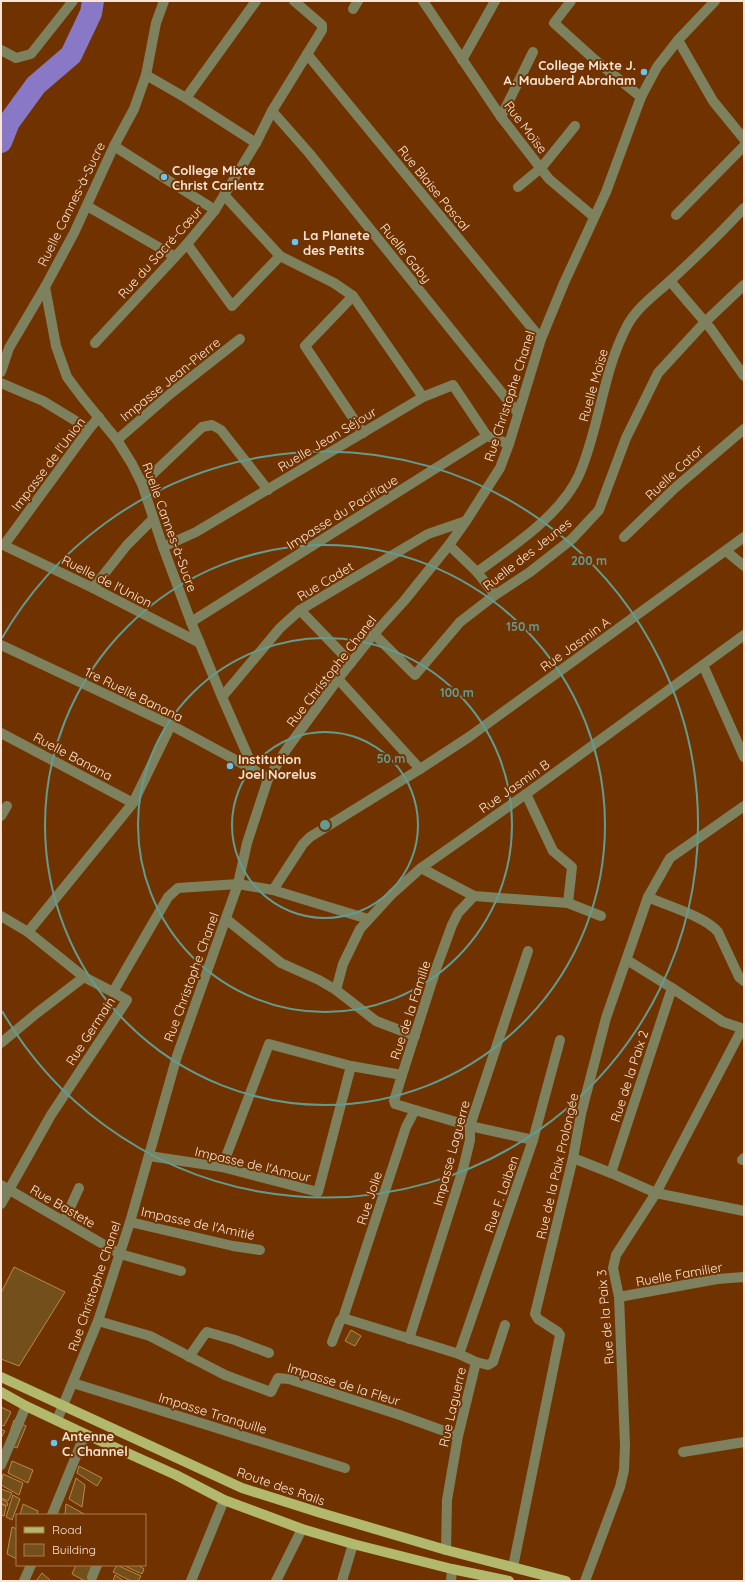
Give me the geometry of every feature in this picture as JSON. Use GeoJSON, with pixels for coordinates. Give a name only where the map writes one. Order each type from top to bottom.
{"type":"FeatureCollection","features":[{"type":"Feature","properties":{"kind":"main road","name":"Route des Rails"},"geometry":{"type":"LineString","coordinates":[[1,1377],[242,1488],[446,1550],[566,1581]]}},
{"type":"Feature","properties":{"kind":"main road"},"geometry":{"type":"LineString","coordinates":[[1,1392],[26,1406],[176,1475],[224,1500],[302,1528],[353,1544],[509,1581]]}},
{"type":"Feature","properties":{"kind":"street"},"geometry":{"type":"LineString","coordinates":[[1,50],[16,58],[31,54],[73,1]]}},
{"type":"Feature","properties":{"kind":"street","name":"Ruelle Cannes-à-Sucre"},"geometry":{"type":"LineString","coordinates":[[164,1],[156,23],[146,75],[134,109],[114,146],[74,233],[45,287],[56,346],[67,377],[117,440],[142,484],[153,519],[191,622],[254,770]]}},
{"type":"Feature","properties":{"kind":"street"},"geometry":{"type":"LineString","coordinates":[[186,98],[256,1]]}},
{"type":"Feature","properties":{"kind":"street","name":"Rue du Sacré-Cœur"},"geometry":{"type":"LineString","coordinates":[[95,343],[174,256],[187,244],[215,210],[256,143],[272,111],[322,30],[322,25],[294,1]]}},
{"type":"Feature","properties":{"kind":"street"},"geometry":{"type":"LineString","coordinates":[[462,60],[495,1]]}},
{"type":"Feature","properties":{"kind":"street"},"geometry":{"type":"LineString","coordinates":[[571,1],[554,23],[595,60],[641,97]]}},
{"type":"Feature","properties":{"kind":"street","name":"Rue Christophe Chanel"},"geometry":{"type":"LineString","coordinates":[[57,1420],[98,1321],[130,1222],[177,1056],[238,884],[247,843],[268,778],[286,750],[351,663],[449,545],[500,468],[509,444],[541,338],[564,283],[606,192],[641,97],[657,68],[678,40],[715,1]]}},
{"type":"Feature","properties":{"kind":"street","name":"Rue Moïse"},"geometry":{"type":"LineString","coordinates":[[426,3],[462,60],[501,117],[549,179],[594,217]]}},
{"type":"Feature","properties":{"kind":"street"},"geometry":{"type":"LineString","coordinates":[[678,40],[713,101],[744,139]]}},
{"type":"Feature","properties":{"kind":"street"},"geometry":{"type":"LineString","coordinates":[[501,117],[533,52]]}},
{"type":"Feature","properties":{"kind":"street","name":"Rue Blaise Pascal"},"geometry":{"type":"LineString","coordinates":[[307,54],[541,338]]}},
{"type":"Feature","properties":{"kind":"street"},"geometry":{"type":"LineString","coordinates":[[146,75],[186,98],[256,143]]}},
{"type":"Feature","properties":{"kind":"street","name":"Ruelle Gaby"},"geometry":{"type":"LineString","coordinates":[[272,111],[309,153],[518,413]]}},
{"type":"Feature","properties":{"kind":"street"},"geometry":{"type":"LineString","coordinates":[[518,187],[541,168],[575,126]]}},
{"type":"Feature","properties":{"kind":"street"},"geometry":{"type":"LineString","coordinates":[[114,146],[215,210]]}},
{"type":"Feature","properties":{"kind":"street"},"geometry":{"type":"LineString","coordinates":[[676,215],[744,146]]}},
{"type":"Feature","properties":{"kind":"street"},"geometry":{"type":"LineString","coordinates":[[224,195],[280,256],[334,282],[353,296],[423,397]]}},
{"type":"Feature","properties":{"kind":"street"},"geometry":{"type":"LineString","coordinates":[[87,206],[174,256]]}},
{"type":"Feature","properties":{"kind":"street","name":"Ruelle Moïse"},"geometry":{"type":"LineString","coordinates":[[477,572],[519,542],[552,513],[570,490],[578,476],[588,450],[606,380],[616,349],[628,325],[641,307],[670,281],[744,208]]}},
{"type":"Feature","properties":{"kind":"street"},"geometry":{"type":"LineString","coordinates":[[187,244],[232,306],[280,256]]}},
{"type":"Feature","properties":{"kind":"street"},"geometry":{"type":"LineString","coordinates":[[670,281],[705,322],[744,376]]}},
{"type":"Feature","properties":{"kind":"street","name":"Ruelle des Jeunes"},"geometry":{"type":"LineString","coordinates":[[374,634],[415,675],[460,622],[495,595],[530,572],[572,539],[599,510],[626,438],[658,373],[705,322],[744,285]]}},
{"type":"Feature","properties":{"kind":"street"},"geometry":{"type":"LineString","coordinates":[[1,372],[9,348],[45,287]]}},
{"type":"Feature","properties":{"kind":"street"},"geometry":{"type":"LineString","coordinates":[[353,296],[305,346],[362,433]]}},
{"type":"Feature","properties":{"kind":"street","name":"Impasse Jean-Pierre"},"geometry":{"type":"LineString","coordinates":[[117,440],[170,394],[240,339]]}},
{"type":"Feature","properties":{"kind":"street"},"geometry":{"type":"LineString","coordinates":[[1,383],[43,401],[89,429]]}},
{"type":"Feature","properties":{"kind":"street","name":"Ruelle Jean Séjour"},"geometry":{"type":"LineString","coordinates":[[163,546],[196,532],[423,397],[453,385],[487,436]]}},
{"type":"Feature","properties":{"kind":"street","name":"Impasse de l'Union"},"geometry":{"type":"LineString","coordinates":[[3,545],[99,417]]}},
{"type":"Feature","properties":{"kind":"street"},"geometry":{"type":"LineString","coordinates":[[142,484],[202,427],[212,425],[221,430],[268,490]]}},
{"type":"Feature","properties":{"kind":"street","name":"Ruelle Cator"},"geometry":{"type":"LineString","coordinates":[[624,537],[676,487],[744,429]]}},
{"type":"Feature","properties":{"kind":"street"},"geometry":{"type":"LineString","coordinates":[[487,436],[509,444]]}},
{"type":"Feature","properties":{"kind":"street","name":"Impasse du Pacifique"},"geometry":{"type":"LineString","coordinates":[[191,622],[487,436]]}},
{"type":"Feature","properties":{"kind":"street"},"geometry":{"type":"LineString","coordinates":[[93,588],[127,545],[153,519]]}},
{"type":"Feature","properties":{"kind":"street","name":"Rue Cadet"},"geometry":{"type":"LineString","coordinates":[[222,697],[280,628],[300,610],[428,534],[466,521]]}},
{"type":"Feature","properties":{"kind":"street","name":"Rue Jasmin A"},"geometry":{"type":"LineString","coordinates":[[273,890],[303,844],[310,837],[469,737],[744,537]]}},
{"type":"Feature","properties":{"kind":"street","name":"Ruelle de l'Union"},"geometry":{"type":"LineString","coordinates":[[3,545],[93,588],[200,643]]}},
{"type":"Feature","properties":{"kind":"street"},"geometry":{"type":"LineString","coordinates":[[449,545],[477,572],[495,595]]}},
{"type":"Feature","properties":{"kind":"street"},"geometry":{"type":"LineString","coordinates":[[726,551],[744,566]]}},
{"type":"Feature","properties":{"kind":"street"},"geometry":{"type":"LineString","coordinates":[[300,610],[351,663]]}},
{"type":"Feature","properties":{"kind":"street","name":"Rue Jasmin B"},"geometry":{"type":"LineString","coordinates":[[336,990],[343,964],[360,929],[392,894],[421,868],[526,794],[744,635]]}},
{"type":"Feature","properties":{"kind":"street","name":"1re Ruelle Banana"},"geometry":{"type":"LineString","coordinates":[[1,645],[171,725],[254,770]]}},
{"type":"Feature","properties":{"kind":"street"},"geometry":{"type":"LineString","coordinates":[[703,665],[744,757]]}},
{"type":"Feature","properties":{"kind":"street"},"geometry":{"type":"LineString","coordinates":[[338,680],[420,769]]}},
{"type":"Feature","properties":{"kind":"street"},"geometry":{"type":"LineString","coordinates":[[28,932],[133,803],[171,725]]}},
{"type":"Feature","properties":{"kind":"street","name":"Ruelle Banana"},"geometry":{"type":"LineString","coordinates":[[1,732],[133,803]]}},
{"type":"Feature","properties":{"kind":"street"},"geometry":{"type":"LineString","coordinates":[[254,770],[268,778]]}},
{"type":"Feature","properties":{"kind":"street"},"geometry":{"type":"LineString","coordinates":[[526,794],[553,851],[572,867],[568,903]]}},
{"type":"Feature","properties":{"kind":"street"},"geometry":{"type":"LineString","coordinates":[[1,816],[7,806]]}},
{"type":"Feature","properties":{"kind":"street","name":"Rue de la Paix Prolongée"},"geometry":{"type":"LineString","coordinates":[[513,1567],[560,1335],[558,1332],[538,1319],[536,1314],[573,1158],[581,1114],[606,1018],[648,897],[670,858],[744,806]]}},
{"type":"Feature","properties":{"kind":"street"},"geometry":{"type":"LineString","coordinates":[[421,868],[474,896],[568,903],[601,916]]}},
{"type":"Feature","properties":{"kind":"street","name":"Rue Germain"},"geometry":{"type":"LineString","coordinates":[[1,1204],[5,1188],[50,1115],[127,1000],[113,992],[168,897],[178,888],[238,884],[273,890],[368,919]]}},
{"type":"Feature","properties":{"kind":"street","name":"Rue de la Famille"},"geometry":{"type":"LineString","coordinates":[[222,1167],[269,1044],[351,1066],[402,1075],[437,966],[452,925],[458,913],[474,896]]}},
{"type":"Feature","properties":{"kind":"street"},"geometry":{"type":"LineString","coordinates":[[648,897],[701,919],[714,927],[718,932],[739,977],[744,981]]}},
{"type":"Feature","properties":{"kind":"street"},"geometry":{"type":"LineString","coordinates":[[1,916],[28,932],[84,977],[113,992]]}},
{"type":"Feature","properties":{"kind":"street"},"geometry":{"type":"LineString","coordinates":[[226,919],[281,963],[319,980],[336,990],[376,1021],[415,1036]]}},
{"type":"Feature","properties":{"kind":"street","name":"Impasse Laguerre"},"geometry":{"type":"LineString","coordinates":[[409,1340],[463,1169],[470,1140],[470,1126],[528,952]]}},
{"type":"Feature","properties":{"kind":"street"},"geometry":{"type":"LineString","coordinates":[[627,960],[722,1022],[743,1030]]}},
{"type":"Feature","properties":{"kind":"street"},"geometry":{"type":"LineString","coordinates":[[1,1043],[84,977]]}},
{"type":"Feature","properties":{"kind":"street","name":"Rue de la Paix 2"},"geometry":{"type":"LineString","coordinates":[[611,1173],[672,988]]}},
{"type":"Feature","properties":{"kind":"street","name":"Rue de la Paix 3"},"geometry":{"type":"LineString","coordinates":[[585,1581],[620,1487],[624,1470],[625,1445],[619,1297],[613,1268],[616,1255],[656,1193],[743,1030]]}},
{"type":"Feature","properties":{"kind":"street","name":"Rue F. Laiben"},"geometry":{"type":"LineString","coordinates":[[459,1354],[533,1140],[560,1040]]}},
{"type":"Feature","properties":{"kind":"street","name":"Impasse de l'Amour"},"geometry":{"type":"LineString","coordinates":[[149,1156],[222,1167],[318,1192],[351,1066]]}},
{"type":"Feature","properties":{"kind":"street"},"geometry":{"type":"LineString","coordinates":[[402,1075],[394,1101],[395,1104],[470,1126],[533,1140]]}},
{"type":"Feature","properties":{"kind":"street","name":"Rue Jolie"},"geometry":{"type":"LineString","coordinates":[[332,1342],[340,1321],[343,1318],[406,1127],[415,1110]]}},
{"type":"Feature","properties":{"kind":"street"},"geometry":{"type":"LineString","coordinates":[[573,1158],[656,1193],[678,1199],[744,1211]]}},
{"type":"Feature","properties":{"kind":"street","name":"Rue Bastete"},"geometry":{"type":"LineString","coordinates":[[5,1188],[64,1221],[107,1248],[120,1254],[181,1271]]}},
{"type":"Feature","properties":{"kind":"street"},"geometry":{"type":"LineString","coordinates":[[64,1221],[79,1188]]}},
{"type":"Feature","properties":{"kind":"street","name":"Impasse de l'Amitié"},"geometry":{"type":"LineString","coordinates":[[130,1222],[233,1246],[260,1250]]}},
{"type":"Feature","properties":{"kind":"street","name":"Ruelle Familier"},"geometry":{"type":"LineString","coordinates":[[619,1297],[717,1279],[744,1277]]}},
{"type":"Feature","properties":{"kind":"street","name":"Rue Laguerre"},"geometry":{"type":"LineString","coordinates":[[343,1318],[409,1340],[459,1354],[476,1362],[458,1436],[447,1500],[446,1550]]}},
{"type":"Feature","properties":{"kind":"street","name":"Impasse de la Fleur"},"geometry":{"type":"LineString","coordinates":[[98,1321],[150,1336],[225,1376],[271,1392],[278,1378],[289,1380],[400,1415],[458,1436]]}},
{"type":"Feature","properties":{"kind":"street"},"geometry":{"type":"LineString","coordinates":[[476,1362],[488,1365],[493,1362],[505,1325]]}},
{"type":"Feature","properties":{"kind":"street"},"geometry":{"type":"LineString","coordinates":[[189,1357],[207,1332],[235,1340],[269,1353]]}},
{"type":"Feature","properties":{"kind":"street","name":"Impasse Tranquille"},"geometry":{"type":"LineString","coordinates":[[73,1384],[345,1468]]}},
{"type":"Feature","properties":{"kind":"street"},"geometry":{"type":"LineString","coordinates":[[1,1465],[26,1406]]}},
{"type":"Feature","properties":{"kind":"street"},"geometry":{"type":"LineString","coordinates":[[53,1514],[85,1434]]}},
{"type":"Feature","properties":{"kind":"street"},"geometry":{"type":"LineString","coordinates":[[683,1452],[744,1442]]}},
{"type":"Feature","properties":{"kind":"street"},"geometry":{"type":"LineString","coordinates":[[191,1581],[224,1500]]}},
{"type":"Feature","properties":{"kind":"street"},"geometry":{"type":"LineString","coordinates":[[276,1581],[302,1528]]}},
{"type":"Feature","properties":{"kind":"street"},"geometry":{"type":"LineString","coordinates":[[342,1581],[353,1544]]}},
{"type":"Feature","properties":{"kind":"street"},"geometry":{"type":"LineString","coordinates":[[24,1581],[31,1566]]}},
{"type":"Feature","properties":{"kind":"street"},"geometry":{"type":"LineString","coordinates":[[92,1577],[98,1566]]}},
{"type":"Feature","properties":{"kind":"street"},"geometry":{"type":"LineString","coordinates":[[451,1581],[452,1568]]}},
{"type":"Feature","properties":{"kind":"building"},"geometry":{"type":"Polygon","coordinates":[[[14,1267],[65,1292],[19,1366],[1,1359],[1,1293],[14,1267]]]}},
{"type":"Feature","properties":{"kind":"building"},"geometry":{"type":"Polygon","coordinates":[[[351,1330],[361,1336],[355,1346],[345,1341],[351,1330]]]}},
{"type":"Feature","properties":{"kind":"building"},"geometry":{"type":"Polygon","coordinates":[[[1,1407],[11,1412],[4,1426],[1,1425],[1,1407]]]}},
{"type":"Feature","properties":{"kind":"building"},"geometry":{"type":"Polygon","coordinates":[[[14,1420],[26,1426],[17,1448],[6,1444],[14,1420]]]}},
{"type":"Feature","properties":{"kind":"building"},"geometry":{"type":"Polygon","coordinates":[[[1,1429],[5,1431],[1,1438],[1,1429]]]}},
{"type":"Feature","properties":{"kind":"building"},"geometry":{"type":"Polygon","coordinates":[[[12,1461],[33,1470],[28,1483],[8,1473],[12,1461]]]}},
{"type":"Feature","properties":{"kind":"building"},"geometry":{"type":"Polygon","coordinates":[[[79,1466],[102,1478],[97,1486],[77,1473],[79,1466]]]}},
{"type":"Feature","properties":{"kind":"building"},"geometry":{"type":"Polygon","coordinates":[[[3,1474],[23,1483],[19,1495],[1,1485],[3,1474]]]}},
{"type":"Feature","properties":{"kind":"building"},"geometry":{"type":"Polygon","coordinates":[[[76,1478],[85,1485],[82,1507],[69,1499],[76,1478]]]}},
{"type":"Feature","properties":{"kind":"building"},"geometry":{"type":"Polygon","coordinates":[[[1,1489],[12,1493],[8,1501],[1,1498],[1,1489]]]}},
{"type":"Feature","properties":{"kind":"building"},"geometry":{"type":"Polygon","coordinates":[[[13,1495],[20,1499],[12,1520],[6,1517],[13,1495]]]}},
{"type":"Feature","properties":{"kind":"building"},"geometry":{"type":"Polygon","coordinates":[[[1,1499],[8,1503],[7,1506],[1,1503],[1,1499]]]}},
{"type":"Feature","properties":{"kind":"building"},"geometry":{"type":"Polygon","coordinates":[[[1,1504],[6,1506],[4,1516],[1,1515],[1,1504]]]}},
{"type":"Feature","properties":{"kind":"building"},"geometry":{"type":"Polygon","coordinates":[[[23,1504],[38,1511],[37,1514],[20,1514],[23,1504]]]}},
{"type":"Feature","properties":{"kind":"building"},"geometry":{"type":"Polygon","coordinates":[[[66,1504],[84,1514],[65,1514],[66,1504]]]}},
{"type":"Feature","properties":{"kind":"building"},"geometry":{"type":"Polygon","coordinates":[[[12,1527],[16,1529],[16,1558],[7,1554],[12,1527]]]}},
{"type":"Feature","properties":{"kind":"building"},"geometry":{"type":"Polygon","coordinates":[[[76,1566],[93,1566],[92,1581],[85,1581],[72,1574],[76,1566]]]}},
{"type":"Feature","properties":{"kind":"building"},"geometry":{"type":"Polygon","coordinates":[[[116,1566],[119,1566],[141,1576],[138,1581],[131,1581],[113,1572],[116,1566]]]}},
{"type":"Feature","properties":{"kind":"building"},"geometry":{"type":"Polygon","coordinates":[[[125,1566],[140,1566],[144,1569],[142,1574],[125,1566]]]}},
{"type":"Feature","properties":{"kind":"building"},"geometry":{"type":"Polygon","coordinates":[[[42,1573],[51,1581],[36,1581],[42,1573]]]}},
{"type":"Feature","properties":{"kind":"building"},"geometry":{"type":"Polygon","coordinates":[[[115,1575],[124,1581],[113,1581],[115,1575]]]}},
{"type":"Feature","properties":{"kind":"waterway"},"geometry":{"type":"LineString","coordinates":[[1,142],[9,122],[36,85],[71,55],[91,13],[93,1]]}},
{"type":"Feature","properties":{"kind":"place","name":"College Mixte J. A. Mauberd Abraham"},"geometry":{"type":"Point","coordinates":[644,72]}},
{"type":"Feature","properties":{"kind":"place","name":"College Mixte Christ Carlentz"},"geometry":{"type":"Point","coordinates":[164,177]}},
{"type":"Feature","properties":{"kind":"place","name":"La Planete des Petits"},"geometry":{"type":"Point","coordinates":[295,242]}},
{"type":"Feature","properties":{"kind":"place","name":"Institution Joel Norelus"},"geometry":{"type":"Point","coordinates":[230,766]}},
{"type":"Feature","properties":{"kind":"place","name":"Antenne C. Channel"},"geometry":{"type":"Point","coordinates":[54,1443]}}]}
